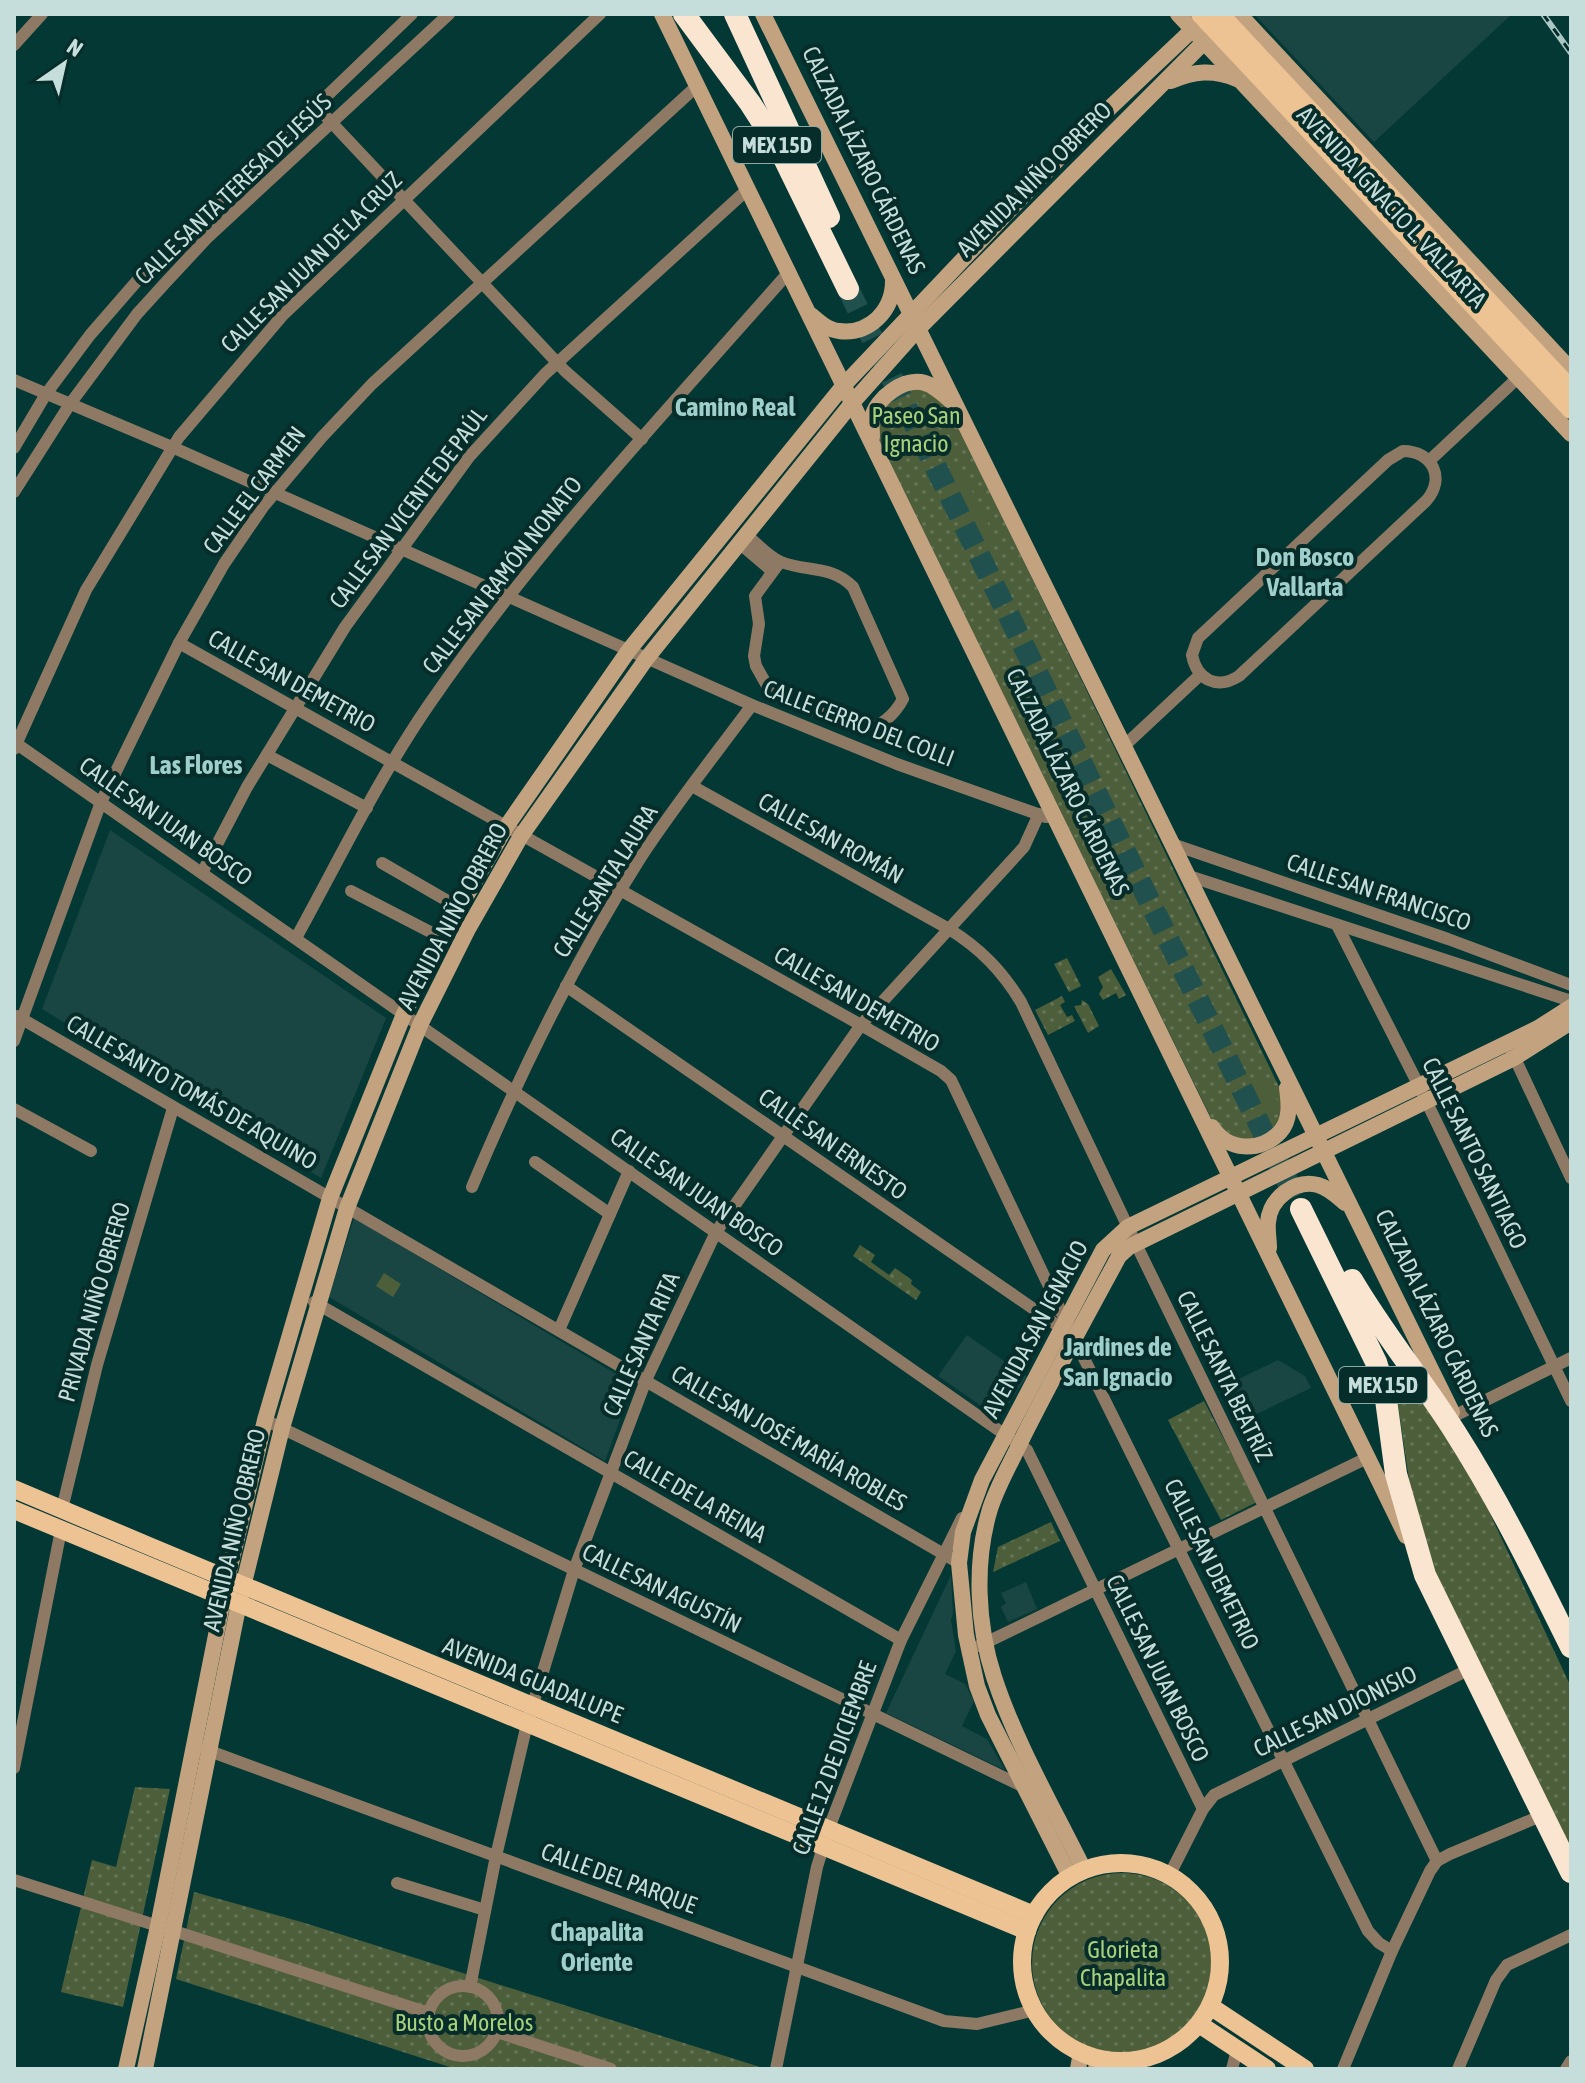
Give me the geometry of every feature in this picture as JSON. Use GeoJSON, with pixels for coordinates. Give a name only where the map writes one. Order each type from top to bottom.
{"type":"FeatureCollection","features":[{"type":"Feature","properties":{"kind":"highway","name":"MEX 15D"},"geometry":{"type":"LineString","coordinates":[[684,14],[779,148],[854,286],[735,14]]}},
{"type":"Feature","properties":{"kind":"highway","name":"CALZADA LÁZARO CÁRDENAS"},"geometry":{"type":"LineString","coordinates":[[1571,1647],[1566,1623],[1492,1491],[1426,1388],[1366,1305],[1305,1206],[1376,1362],[1385,1392],[1396,1474],[1425,1575],[1571,1873]]}},
{"type":"Feature","properties":{"kind":"main road","name":"AVENIDA IGNACIO L. VALLARTA"},"geometry":{"type":"LineString","coordinates":[[1215,21],[1524,372],[1571,410]]}},
{"type":"Feature","properties":{"kind":"main road","name":"AVENIDA IGNACIO L. VALLARTA"},"geometry":{"type":"LineString","coordinates":[[1215,21],[1571,389]]}},
{"type":"Feature","properties":{"kind":"main road","name":"AVENIDA GUADALUPE"},"geometry":{"type":"LineString","coordinates":[[14,1489],[233,1592],[527,1724],[823,1848],[1031,1923]]}},
{"type":"Feature","properties":{"kind":"main road","name":"AVENIDA GUADALUPE"},"geometry":{"type":"LineString","coordinates":[[14,1510],[532,1705],[829,1828],[1031,1923]]}},
{"type":"Feature","properties":{"kind":"main road"},"geometry":{"type":"LineString","coordinates":[[1127,1863],[1142,1865],[1169,1876],[1200,1902],[1214,1926],[1220,1976],[1210,2006],[1199,2024],[1171,2048],[1154,2056],[1088,2062],[1055,2035],[1035,2010],[1027,1991],[1023,1951],[1031,1923],[1044,1900],[1077,1874],[1127,1863]]}},
{"type":"Feature","properties":{"kind":"main road"},"geometry":{"type":"LineString","coordinates":[[1210,2006],[1305,2069]]}},
{"type":"Feature","properties":{"kind":"main road"},"geometry":{"type":"LineString","coordinates":[[1199,2024],[1267,2069]]}},
{"type":"Feature","properties":{"kind":"street"},"geometry":{"type":"LineString","coordinates":[[14,45],[42,14]]}},
{"type":"Feature","properties":{"kind":"street","name":"CALLE SANTA TERESA DE JESÚS"},"geometry":{"type":"LineString","coordinates":[[14,448],[46,394],[90,335],[150,266],[412,14]]}},
{"type":"Feature","properties":{"kind":"street","name":"CALLE SANTA TERESA DE JESÚS"},"geometry":{"type":"LineString","coordinates":[[14,492],[70,404],[128,326],[167,281],[208,237],[449,14]]}},
{"type":"Feature","properties":{"kind":"street","name":"CALLE SAN JUAN DE LA CRUZ"},"geometry":{"type":"LineString","coordinates":[[15,745],[86,590],[172,447],[226,379],[282,316],[600,14]]}},
{"type":"Feature","properties":{"kind":"street","name":"CALZADA LÁZARO CÁRDENAS"},"geometry":{"type":"LineString","coordinates":[[662,14],[1425,1575]]}},
{"type":"Feature","properties":{"kind":"street","name":"AVENIDA IGNACIO L. VALLARTA"},"geometry":{"type":"LineString","coordinates":[[1178,14],[1215,21],[1571,370]]}},
{"type":"Feature","properties":{"kind":"street","name":"CALZADA LÁZARO CÁRDENAS"},"geometry":{"type":"LineString","coordinates":[[768,16],[893,279],[1492,1491]]}},
{"type":"Feature","properties":{"kind":"street","name":"AVENIDA IGNACIO L. VALLARTA"},"geometry":{"type":"LineString","coordinates":[[1215,21],[1241,81],[1524,372],[1571,434]]}},
{"type":"Feature","properties":{"kind":"street","name":"AVENIDA NIÑO OBRERO"},"geometry":{"type":"LineString","coordinates":[[145,2069],[166,1928],[210,1751],[233,1592],[265,1420],[330,1198],[404,1014],[458,907],[647,658],[853,402],[918,329],[1162,85],[1215,21]]}},
{"type":"Feature","properties":{"kind":"street","name":"AVENIDA NIÑO OBRERO"},"geometry":{"type":"LineString","coordinates":[[172,1899],[192,1745],[233,1592],[347,1208],[420,1025],[513,832],[629,650],[844,385],[1078,138],[1215,21]]}},
{"type":"Feature","properties":{"kind":"street"},"geometry":{"type":"LineString","coordinates":[[1162,85],[1204,71],[1223,73],[1241,81]]}},
{"type":"Feature","properties":{"kind":"street","name":"CALLE EL CARMEN"},"geometry":{"type":"LineString","coordinates":[[14,1041],[18,1016],[101,802],[179,643],[224,564],[274,493],[372,384],[698,85]]}},
{"type":"Feature","properties":{"kind":"street"},"geometry":{"type":"LineString","coordinates":[[316,106],[557,363],[642,439]]}},
{"type":"Feature","properties":{"kind":"street","name":"CALLE SAN VICENTE DE PAÚL"},"geometry":{"type":"LineString","coordinates":[[202,873],[293,707],[345,627],[469,457],[557,363],[748,189]]}},
{"type":"Feature","properties":{"kind":"street","name":"CALLE SAN RAMÓN NONATO"},"geometry":{"type":"LineString","coordinates":[[296,938],[392,763],[428,706],[507,596],[789,272]]}},
{"type":"Feature","properties":{"kind":"street"},"geometry":{"type":"LineString","coordinates":[[810,314],[823,325],[838,331],[864,327],[879,318],[889,305],[893,279]]}},
{"type":"Feature","properties":{"kind":"street"},"geometry":{"type":"LineString","coordinates":[[1429,461],[1524,372]]}},
{"type":"Feature","properties":{"kind":"street","name":"CALLE CERRO DEL COLLI"},"geometry":{"type":"LineString","coordinates":[[14,380],[752,705],[897,764],[1058,821]]}},
{"type":"Feature","properties":{"kind":"street"},"geometry":{"type":"LineString","coordinates":[[872,441],[871,419],[880,402],[909,382],[922,382],[935,387],[955,405]]}},
{"type":"Feature","properties":{"kind":"street"},"geometry":{"type":"LineString","coordinates":[[1403,451],[1413,451],[1429,461],[1436,476],[1433,494],[1261,656],[1231,681],[1213,682],[1200,675],[1192,655],[1198,638],[1388,460],[1403,451]]}},
{"type":"Feature","properties":{"kind":"street"},"geometry":{"type":"LineString","coordinates":[[742,538],[776,567],[830,571],[844,577],[853,587],[902,691],[903,699],[899,706],[878,726],[861,729],[780,697],[766,685],[754,656],[759,624],[755,596],[776,567]]}},
{"type":"Feature","properties":{"kind":"street","name":"CALLE SAN DEMETRIO"},"geometry":{"type":"LineString","coordinates":[[179,643],[941,1071],[957,1089],[1067,1328],[1180,1549],[1368,1931],[1392,1951]]}},
{"type":"Feature","properties":{"kind":"street"},"geometry":{"type":"LineString","coordinates":[[1124,746],[1200,675]]}},
{"type":"Feature","properties":{"kind":"street","name":"CALLE SANTA LAURA"},"geometry":{"type":"LineString","coordinates":[[472,1187],[512,1091],[620,891],[752,705]]}},
{"type":"Feature","properties":{"kind":"street","name":"CALLE SAN JUAN BOSCO"},"geometry":{"type":"LineString","coordinates":[[15,745],[1027,1450],[1203,1809]]}},
{"type":"Feature","properties":{"kind":"street"},"geometry":{"type":"LineString","coordinates":[[267,755],[367,808]]}},
{"type":"Feature","properties":{"kind":"street","name":"CALLE SAN ROMÁN"},"geometry":{"type":"LineString","coordinates":[[692,786],[949,929]]}},
{"type":"Feature","properties":{"kind":"street","name":"CALLE SANTA RITA"},"geometry":{"type":"LineString","coordinates":[[470,1987],[527,1724],[574,1570],[646,1380],[716,1232],[861,1025],[1024,847],[1039,814]]}},
{"type":"Feature","properties":{"kind":"street","name":"CALLE SAN FRANCISCO"},"geometry":{"type":"LineString","coordinates":[[1172,844],[1426,931],[1571,985]]}},
{"type":"Feature","properties":{"kind":"street"},"geometry":{"type":"LineString","coordinates":[[382,863],[458,907]]}},
{"type":"Feature","properties":{"kind":"street","name":"CALLE SAN FRANCISCO"},"geometry":{"type":"LineString","coordinates":[[1189,876],[1571,1001]]}},
{"type":"Feature","properties":{"kind":"street"},"geometry":{"type":"LineString","coordinates":[[1282,904],[1290,884]]}},
{"type":"Feature","properties":{"kind":"street"},"geometry":{"type":"LineString","coordinates":[[351,891],[442,938]]}},
{"type":"Feature","properties":{"kind":"street","name":"CALLE SANTO SANTIAGO"},"geometry":{"type":"LineString","coordinates":[[1337,925],[1419,1086],[1571,1401]]}},
{"type":"Feature","properties":{"kind":"street","name":"CALLE SANTA BEATRÍZ"},"geometry":{"type":"LineString","coordinates":[[949,929],[990,959],[1021,1002],[1437,1861]]}},
{"type":"Feature","properties":{"kind":"street"},"geometry":{"type":"LineString","coordinates":[[1426,931],[1423,942],[1426,952]]}},
{"type":"Feature","properties":{"kind":"street","name":"CALLE SAN ERNESTO"},"geometry":{"type":"LineString","coordinates":[[566,986],[1067,1328]]}},
{"type":"Feature","properties":{"kind":"street","name":"AVENIDA SAN IGNACIO"},"geometry":{"type":"LineString","coordinates":[[1033,1784],[988,1715],[969,1651],[959,1563],[963,1532],[982,1480],[1067,1328],[1119,1256],[1136,1244],[1426,1101],[1510,1050],[1571,1007]]}},
{"type":"Feature","properties":{"kind":"street","name":"CALLE SANTO TOMÁS DE AQUINO"},"geometry":{"type":"LineString","coordinates":[[18,1016],[347,1208]]}},
{"type":"Feature","properties":{"kind":"street","name":"AVENIDA SAN IGNACIO"},"geometry":{"type":"LineString","coordinates":[[1077,1874],[1033,1784],[1005,1706],[985,1643],[980,1594],[983,1541],[990,1509],[1103,1250],[1128,1227],[1419,1086],[1571,1022]]}},
{"type":"Feature","properties":{"kind":"street"},"geometry":{"type":"LineString","coordinates":[[1510,1050],[1571,1178]]}},
{"type":"Feature","properties":{"kind":"street"},"geometry":{"type":"LineString","coordinates":[[1179,1071],[1185,1076],[1215,1132],[1226,1142],[1240,1148],[1254,1146],[1280,1132],[1287,1118],[1289,1103],[1286,1076]]}},
{"type":"Feature","properties":{"kind":"street","name":"PRIVADA NIÑO OBRERO"},"geometry":{"type":"LineString","coordinates":[[62,1509],[97,1365],[173,1108]]}},
{"type":"Feature","properties":{"kind":"street"},"geometry":{"type":"LineString","coordinates":[[14,1109],[91,1151]]}},
{"type":"Feature","properties":{"kind":"street"},"geometry":{"type":"LineString","coordinates":[[535,1162],[610,1214]]}},
{"type":"Feature","properties":{"kind":"street"},"geometry":{"type":"LineString","coordinates":[[559,1330],[629,1171]]}},
{"type":"Feature","properties":{"kind":"street"},"geometry":{"type":"LineString","coordinates":[[1270,1257],[1267,1223],[1272,1206],[1295,1186],[1321,1186],[1352,1210]]}},
{"type":"Feature","properties":{"kind":"street","name":"CALLE SAN JOSÉ MARÍA ROBLES"},"geometry":{"type":"LineString","coordinates":[[347,1208],[959,1563]]}},
{"type":"Feature","properties":{"kind":"street","name":"CALLE DE LA REINA"},"geometry":{"type":"LineString","coordinates":[[302,1294],[901,1640]]}},
{"type":"Feature","properties":{"kind":"street"},"geometry":{"type":"LineString","coordinates":[[1454,1416],[1571,1358]]}},
{"type":"Feature","properties":{"kind":"street","name":"CALLE SAN AGUSTÍN"},"geometry":{"type":"LineString","coordinates":[[265,1420],[871,1713],[1033,1784]]}},
{"type":"Feature","properties":{"kind":"street"},"geometry":{"type":"LineString","coordinates":[[969,1651],[1369,1457]]}},
{"type":"Feature","properties":{"kind":"street","name":"CALLE 12 DE DICIEMBRE"},"geometry":{"type":"LineString","coordinates":[[776,2069],[829,1828],[901,1640],[982,1480]]}},
{"type":"Feature","properties":{"kind":"street"},"geometry":{"type":"LineString","coordinates":[[14,1768],[61,1530]]}},
{"type":"Feature","properties":{"kind":"street","name":"CALLE SAN DIONISIO"},"geometry":{"type":"LineString","coordinates":[[1169,1876],[1203,1809],[1221,1791],[1472,1668]]}},
{"type":"Feature","properties":{"kind":"street","name":"CALLE DEL PARQUE"},"geometry":{"type":"LineString","coordinates":[[192,1745],[944,2021],[977,2024],[1035,2010]]}},
{"type":"Feature","properties":{"kind":"street"},"geometry":{"type":"LineString","coordinates":[[1343,2069],[1392,1951],[1437,1861],[1543,1815]]}},
{"type":"Feature","properties":{"kind":"street"},"geometry":{"type":"LineString","coordinates":[[14,1880],[429,2013]]}},
{"type":"Feature","properties":{"kind":"street"},"geometry":{"type":"LineString","coordinates":[[397,1883],[485,1910]]}},
{"type":"Feature","properties":{"kind":"street"},"geometry":{"type":"LineString","coordinates":[[1458,2069],[1496,1980],[1507,1965],[1571,1935]]}},
{"type":"Feature","properties":{"kind":"street","name":"AVENIDA NIÑO OBRERO"},"geometry":{"type":"LineString","coordinates":[[126,2069],[160,1959]]}},
{"type":"Feature","properties":{"kind":"street"},"geometry":{"type":"LineString","coordinates":[[457,1987],[470,1987],[484,1993],[494,2003],[499,2017],[497,2032],[483,2051],[460,2063],[438,2046],[429,2031],[429,2013],[434,2001],[444,1992],[457,1987]]}},
{"type":"Feature","properties":{"kind":"street"},"geometry":{"type":"LineString","coordinates":[[497,2032],[611,2069]]}},
{"type":"Feature","properties":{"kind":"street"},"geometry":{"type":"LineString","coordinates":[[1232,2069],[1237,2050]]}},
{"type":"Feature","properties":{"kind":"street"},"geometry":{"type":"LineString","coordinates":[[1566,2069],[1571,2061]]}},
{"type":"Feature","properties":{"kind":"shaded area"},"geometry":{"type":"Polygon","coordinates":[[[1254,14],[1512,14],[1374,142],[1254,14]]]}},
{"type":"Feature","properties":{"kind":"shaded area"},"geometry":{"type":"Polygon","coordinates":[[[110,830],[386,1018],[321,1178],[42,1009],[110,830]]]}},
{"type":"Feature","properties":{"kind":"shaded area"},"geometry":{"type":"Polygon","coordinates":[[[354,1218],[633,1384],[605,1461],[329,1297],[354,1218]]]}},
{"type":"Feature","properties":{"kind":"shaded area"},"geometry":{"type":"Polygon","coordinates":[[[967,1335],[1027,1377],[999,1418],[938,1376],[967,1335]]]}},
{"type":"Feature","properties":{"kind":"shaded area"},"geometry":{"type":"Polygon","coordinates":[[[1278,1360],[1305,1376],[1311,1388],[1242,1421],[1224,1386],[1278,1360]]]}},
{"type":"Feature","properties":{"kind":"shaded area"},"geometry":{"type":"Polygon","coordinates":[[[951,1575],[951,1620],[956,1651],[945,1674],[965,1684],[974,1701],[962,1726],[987,1739],[1005,1770],[886,1713],[951,1575]]]}},
{"type":"Feature","properties":{"kind":"shaded area"},"geometry":{"type":"Polygon","coordinates":[[[1026,1582],[1037,1609],[1008,1622],[1001,1607],[1006,1603],[1001,1593],[1026,1582]]]}},
{"type":"Feature","properties":{"kind":"green space","name":"Paseo San Ignacio"},"geometry":{"type":"Polygon","coordinates":[[[923,386],[945,399],[1283,1095],[1287,1108],[1274,1132],[1246,1144],[1214,1124],[875,433],[888,399],[923,386]]]}},
{"type":"Feature","properties":{"kind":"green space"},"geometry":{"type":"Polygon","coordinates":[[[958,463],[976,499],[958,507],[941,472],[958,463]]]}},
{"type":"Feature","properties":{"kind":"green space"},"geometry":{"type":"Polygon","coordinates":[[[978,503],[995,539],[978,547],[960,511],[978,503]]]}},
{"type":"Feature","properties":{"kind":"green space"},"geometry":{"type":"Polygon","coordinates":[[[1067,958],[1081,986],[1069,992],[1054,964],[1067,958]]]}},
{"type":"Feature","properties":{"kind":"green space"},"geometry":{"type":"Polygon","coordinates":[[[1111,969],[1126,995],[1119,999],[1116,993],[1103,1000],[1099,994],[1103,987],[1098,977],[1111,969]]]}},
{"type":"Feature","properties":{"kind":"green space"},"geometry":{"type":"Polygon","coordinates":[[[1062,996],[1065,1002],[1060,1005],[1067,1017],[1072,1015],[1075,1021],[1048,1035],[1035,1010],[1062,996]]]}},
{"type":"Feature","properties":{"kind":"green space"},"geometry":{"type":"Polygon","coordinates":[[[1082,1000],[1088,1004],[1099,1026],[1088,1033],[1074,1006],[1081,1005],[1082,1000]]]}},
{"type":"Feature","properties":{"kind":"green space"},"geometry":{"type":"Polygon","coordinates":[[[1259,1076],[1265,1079],[1278,1102],[1275,1114],[1266,1118],[1256,1114],[1244,1089],[1246,1083],[1259,1076]]]}},
{"type":"Feature","properties":{"kind":"green space"},"geometry":{"type":"Polygon","coordinates":[[[860,1245],[875,1255],[871,1262],[889,1275],[895,1268],[912,1280],[911,1284],[921,1292],[916,1300],[853,1256],[860,1245]]]}},
{"type":"Feature","properties":{"kind":"green space"},"geometry":{"type":"Polygon","coordinates":[[[384,1273],[401,1284],[393,1297],[376,1286],[384,1273]]]}},
{"type":"Feature","properties":{"kind":"green space"},"geometry":{"type":"Polygon","coordinates":[[[1402,1367],[1478,1488],[1571,1687],[1571,1854],[1433,1570],[1415,1520],[1393,1371],[1402,1367]]]}},
{"type":"Feature","properties":{"kind":"green space"},"geometry":{"type":"Polygon","coordinates":[[[1204,1401],[1257,1502],[1221,1520],[1168,1420],[1204,1401]]]}},
{"type":"Feature","properties":{"kind":"green space"},"geometry":{"type":"Polygon","coordinates":[[[1051,1522],[1060,1541],[993,1572],[998,1547],[1051,1522]]]}},
{"type":"Feature","properties":{"kind":"green space"},"geometry":{"type":"Polygon","coordinates":[[[135,1787],[170,1789],[123,2007],[61,1992],[92,1860],[116,1867],[135,1787]]]}},
{"type":"Feature","properties":{"kind":"green space","name":"Glorieta Chapalita"},"geometry":{"type":"Polygon","coordinates":[[[1122,1873],[1140,1874],[1157,1880],[1186,1899],[1205,1928],[1211,1945],[1211,1981],[1205,1998],[1186,2027],[1157,2046],[1140,2052],[1122,2053],[1104,2052],[1087,2046],[1058,2027],[1039,1998],[1033,1981],[1032,1963],[1033,1945],[1039,1928],[1058,1899],[1087,1880],[1104,1874],[1122,1873]]]}},
{"type":"Feature","properties":{"kind":"green space","name":"Busto a Morelos"},"geometry":{"type":"Polygon","coordinates":[[[194,1892],[305,1923],[766,2069],[456,2069],[176,1979],[194,1892]]]}},
{"type":"Feature","properties":{"kind":"tunnel"},"geometry":{"type":"LineString","coordinates":[[848,289],[1301,1209]]}},
{"type":"Feature","properties":{"kind":"railway"},"geometry":{"type":"LineString","coordinates":[[1543,14],[1571,53]]}},
{"type":"Feature","properties":{"kind":"district","name":"Camino Real"},"geometry":{"type":"Point","coordinates":[735,407]}},
{"type":"Feature","properties":{"kind":"district","name":"Don Bosco Vallarta"},"geometry":{"type":"Point","coordinates":[1305,572]}},
{"type":"Feature","properties":{"kind":"district","name":"Las Flores"},"geometry":{"type":"Point","coordinates":[196,765]}},
{"type":"Feature","properties":{"kind":"district","name":"Jardines de San Ignacio"},"geometry":{"type":"Point","coordinates":[1118,1362]}},
{"type":"Feature","properties":{"kind":"district","name":"Chapalita Oriente"},"geometry":{"type":"Point","coordinates":[597,1947]}}]}
